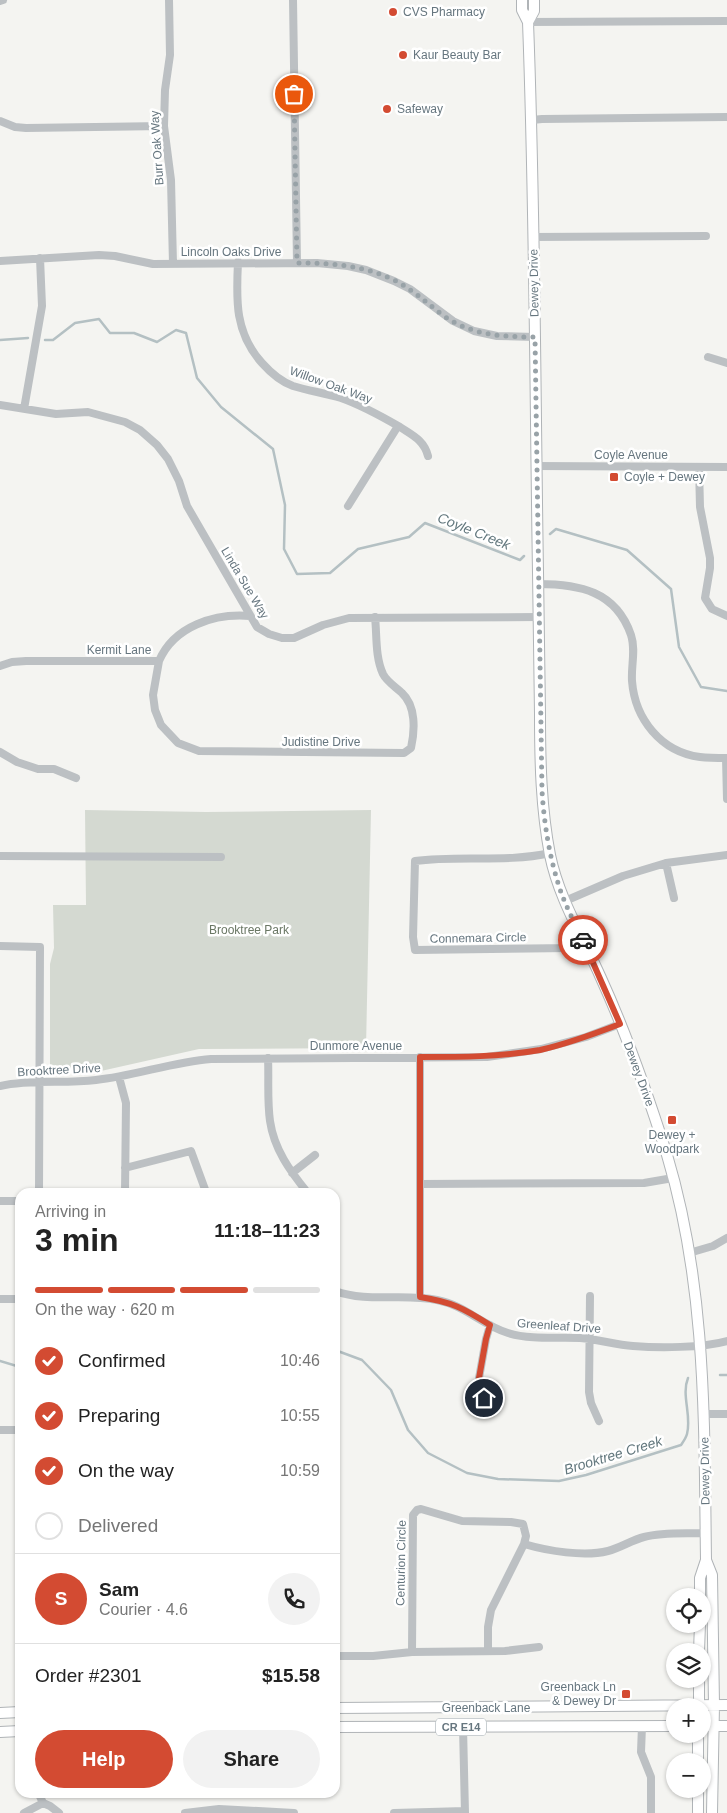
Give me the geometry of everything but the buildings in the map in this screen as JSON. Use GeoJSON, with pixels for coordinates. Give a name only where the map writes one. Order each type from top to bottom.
{"type":"FeatureCollection","features":[{"type":"Feature","properties":{"kind":"main road","name":"Dewey Drive"},"geometry":{"type":"LineString","coordinates":[[522,0],[522,10],[528,22],[532,120],[541,778],[550,853],[565,901],[620,1024],[643,1085],[673,1178],[695,1283],[705,1414],[706,1560],[700,1578],[700,1588]]}},
{"type":"Feature","properties":{"kind":"main road","name":"Dewey Drive"},"geometry":{"type":"LineString","coordinates":[[528,22],[534,11],[534,0]]}},
{"type":"Feature","properties":{"kind":"main road"},"geometry":{"type":"LineString","coordinates":[[706,1560],[712,1575],[714,1705],[712,1813]]}},
{"type":"Feature","properties":{"kind":"main road","name":"Greenback Lane"},"geometry":{"type":"LineString","coordinates":[[711,1705],[727,1705]]}},
{"type":"Feature","properties":{"kind":"main road","name":"Greenback Lane"},"geometry":{"type":"LineString","coordinates":[[340,1708],[666,1706]]}},
{"type":"Feature","properties":{"kind":"main road"},"geometry":{"type":"LineString","coordinates":[[463,1727],[483,1708]]}},
{"type":"Feature","properties":{"kind":"main road","name":"Greenback Lane"},"geometry":{"type":"LineString","coordinates":[[340,1727],[666,1726]]}},
{"type":"Feature","properties":{"kind":"main road"},"geometry":{"type":"LineString","coordinates":[[714,1726],[727,1726]]}},
{"type":"Feature","properties":{"kind":"main road"},"geometry":{"type":"LineString","coordinates":[[0,1732],[15,1731]]}},
{"type":"Feature","properties":{"kind":"main road"},"geometry":{"type":"LineString","coordinates":[[698,1798],[698,1813]]}},
{"type":"Feature","properties":{"kind":"street","name":"Burr Oak Way"},"geometry":{"type":"LineString","coordinates":[[169,0],[170,54],[165,90],[164,126],[172,197],[173,264]]}},
{"type":"Feature","properties":{"kind":"street"},"geometry":{"type":"LineString","coordinates":[[293,0],[297,263]]}},
{"type":"Feature","properties":{"kind":"street"},"geometry":{"type":"LineString","coordinates":[[528,22],[727,21]]}},
{"type":"Feature","properties":{"kind":"street"},"geometry":{"type":"LineString","coordinates":[[532,120],[727,117]]}},
{"type":"Feature","properties":{"kind":"street"},"geometry":{"type":"LineString","coordinates":[[0,121],[15,127],[26,128],[164,126]]}},
{"type":"Feature","properties":{"kind":"street"},"geometry":{"type":"LineString","coordinates":[[533,237],[706,236]]}},
{"type":"Feature","properties":{"kind":"street","name":"Lincoln Oaks Drive"},"geometry":{"type":"LineString","coordinates":[[0,261],[99,255],[115,256],[147,263],[173,264],[238,262],[330,263],[366,270],[394,280],[410,289],[443,315],[474,331],[497,336],[535,337]]}},
{"type":"Feature","properties":{"kind":"street"},"geometry":{"type":"LineString","coordinates":[[24,409],[42,306],[40,258]]}},
{"type":"Feature","properties":{"kind":"street","name":"Willow Oak Way"},"geometry":{"type":"LineString","coordinates":[[238,262],[237,307],[244,336],[255,355],[269,371],[291,385],[342,398],[384,417],[418,438],[425,446],[428,456]]}},
{"type":"Feature","properties":{"kind":"street"},"geometry":{"type":"LineString","coordinates":[[708,357],[727,363]]}},
{"type":"Feature","properties":{"kind":"street","name":"Linda Sue Way"},"geometry":{"type":"LineString","coordinates":[[0,405],[56,414],[88,412],[125,422],[140,430],[157,445],[168,459],[179,481],[187,506],[256,628],[269,634],[282,638],[294,638],[335,621],[349,618],[538,617]]}},
{"type":"Feature","properties":{"kind":"street"},"geometry":{"type":"LineString","coordinates":[[348,506],[398,426]]}},
{"type":"Feature","properties":{"kind":"street","name":"Coyle Avenue"},"geometry":{"type":"LineString","coordinates":[[536,466],[727,467]]}},
{"type":"Feature","properties":{"kind":"street"},"geometry":{"type":"LineString","coordinates":[[699,467],[700,507],[710,558],[705,598],[712,609],[727,616]]}},
{"type":"Feature","properties":{"kind":"street"},"geometry":{"type":"LineString","coordinates":[[538,584],[561,584],[585,588],[602,596],[615,607],[631,635],[633,647],[632,678],[635,699],[643,719],[664,743],[687,754],[701,757],[727,758],[727,799]]}},
{"type":"Feature","properties":{"kind":"street","name":"Kermit Lane"},"geometry":{"type":"LineString","coordinates":[[0,666],[12,662],[26,661],[160,662],[162,654],[170,644],[194,626],[217,617],[230,615],[250,616]]}},
{"type":"Feature","properties":{"kind":"street","name":"Judistine Drive"},"geometry":{"type":"LineString","coordinates":[[160,662],[153,695],[155,710],[161,725],[178,743],[199,751],[404,753],[412,748],[413,716],[404,695],[384,677],[379,665],[375,617]]}},
{"type":"Feature","properties":{"kind":"street"},"geometry":{"type":"LineString","coordinates":[[0,752],[17,762],[38,769],[54,770],[76,778]]}},
{"type":"Feature","properties":{"kind":"street","name":"Connemara Circle"},"geometry":{"type":"LineString","coordinates":[[550,853],[513,859],[430,859],[416,861],[413,937],[415,950],[586,946]]}},
{"type":"Feature","properties":{"kind":"street"},"geometry":{"type":"LineString","coordinates":[[565,901],[624,876],[666,863],[727,855]]}},
{"type":"Feature","properties":{"kind":"street"},"geometry":{"type":"LineString","coordinates":[[0,856],[221,857]]}},
{"type":"Feature","properties":{"kind":"street"},"geometry":{"type":"LineString","coordinates":[[666,863],[674,898]]}},
{"type":"Feature","properties":{"kind":"street"},"geometry":{"type":"LineString","coordinates":[[0,946],[40,947],[39,1188]]}},
{"type":"Feature","properties":{"kind":"street","name":"Dunmore Avenue"},"geometry":{"type":"LineString","coordinates":[[119,1077],[199,1060],[487,1056],[523,1052],[567,1043],[620,1024]]}},
{"type":"Feature","properties":{"kind":"street"},"geometry":{"type":"LineString","coordinates":[[420,1057],[420,1297]]}},
{"type":"Feature","properties":{"kind":"street"},"geometry":{"type":"LineString","coordinates":[[268,1058],[270,1122],[274,1139],[281,1156],[304,1188]]}},
{"type":"Feature","properties":{"kind":"street"},"geometry":{"type":"LineString","coordinates":[[119,1077],[126,1103],[125,1188]]}},
{"type":"Feature","properties":{"kind":"street","name":"Brooktree Drive"},"geometry":{"type":"LineString","coordinates":[[0,1086],[20,1082],[88,1081],[119,1077]]}},
{"type":"Feature","properties":{"kind":"street"},"geometry":{"type":"LineString","coordinates":[[125,1168],[191,1151],[205,1188]]}},
{"type":"Feature","properties":{"kind":"street"},"geometry":{"type":"LineString","coordinates":[[292,1173],[315,1155]]}},
{"type":"Feature","properties":{"kind":"street"},"geometry":{"type":"LineString","coordinates":[[421,1184],[644,1183],[673,1178]]}},
{"type":"Feature","properties":{"kind":"street"},"geometry":{"type":"LineString","coordinates":[[0,1201],[15,1201]]}},
{"type":"Feature","properties":{"kind":"street"},"geometry":{"type":"LineString","coordinates":[[689,1253],[713,1246],[727,1238]]}},
{"type":"Feature","properties":{"kind":"street","name":"Greenleaf Drive"},"geometry":{"type":"LineString","coordinates":[[340,1292],[357,1297],[420,1297],[448,1302],[500,1331],[517,1336],[589,1339],[632,1346],[700,1345],[717,1344],[727,1341]]}},
{"type":"Feature","properties":{"kind":"street"},"geometry":{"type":"LineString","coordinates":[[590,1296],[588,1392],[598,1421]]}},
{"type":"Feature","properties":{"kind":"street"},"geometry":{"type":"LineString","coordinates":[[0,1299],[15,1299]]}},
{"type":"Feature","properties":{"kind":"street"},"geometry":{"type":"LineString","coordinates":[[484,1398],[479,1378],[490,1325]]}},
{"type":"Feature","properties":{"kind":"street"},"geometry":{"type":"LineString","coordinates":[[705,1414],[727,1414]]}},
{"type":"Feature","properties":{"kind":"street"},"geometry":{"type":"LineString","coordinates":[[0,1430],[15,1430]]}},
{"type":"Feature","properties":{"kind":"street","name":"Centurion Circle"},"geometry":{"type":"LineString","coordinates":[[412,1652],[412,1526],[413,1515],[416,1510],[427,1510],[462,1522],[511,1522],[523,1524],[526,1536],[524,1544]]}},
{"type":"Feature","properties":{"kind":"street"},"geometry":{"type":"LineString","coordinates":[[488,1651],[488,1627],[491,1610],[524,1544],[555,1552],[594,1552],[608,1551],[644,1537],[663,1534],[706,1533]]}},
{"type":"Feature","properties":{"kind":"street"},"geometry":{"type":"LineString","coordinates":[[340,1656],[373,1656],[412,1652],[519,1650],[539,1647]]}},
{"type":"Feature","properties":{"kind":"street"},"geometry":{"type":"LineString","coordinates":[[0,1706],[10,1712]]}},
{"type":"Feature","properties":{"kind":"street"},"geometry":{"type":"LineString","coordinates":[[642,1726],[642,1752],[651,1777],[651,1813]]}},
{"type":"Feature","properties":{"kind":"street"},"geometry":{"type":"LineString","coordinates":[[394,1813],[465,1812],[463,1727]]}},
{"type":"Feature","properties":{"kind":"street"},"geometry":{"type":"LineString","coordinates":[[40,1798],[43,1804]]}},
{"type":"Feature","properties":{"kind":"street"},"geometry":{"type":"LineString","coordinates":[[24,1813],[43,1804],[50,1806],[59,1813]]}},
{"type":"Feature","properties":{"kind":"street"},"geometry":{"type":"LineString","coordinates":[[185,1813],[219,1809],[294,1813]]}},
{"type":"Feature","properties":{"kind":"green space","name":"Brooktree Park"},"geometry":{"type":"Polygon","coordinates":[[[85,810],[206,812],[371,810],[366,1048],[199,1049],[101,1071],[50,1070],[50,964],[54,948],[53,905],[86,905],[85,810]]]}},
{"type":"Feature","properties":{"kind":"waterway","name":"Coyle Creek"},"geometry":{"type":"LineString","coordinates":[[45,340],[53,340],[75,323],[99,319],[110,333],[134,333],[157,342],[176,330],[186,333],[197,378],[221,407],[273,449],[285,505],[284,549],[297,574],[330,573],[358,549],[409,537],[425,523],[520,560],[524,556]]}},
{"type":"Feature","properties":{"kind":"waterway","name":"Coyle Creek"},"geometry":{"type":"LineString","coordinates":[[0,340],[28,338]]}},
{"type":"Feature","properties":{"kind":"waterway","name":"Coyle Creek"},"geometry":{"type":"LineString","coordinates":[[550,534],[556,529],[627,550],[671,589],[679,647],[701,687],[727,691]]}},
{"type":"Feature","properties":{"kind":"waterway","name":"Brooktree Creek"},"geometry":{"type":"LineString","coordinates":[[340,1352],[362,1360],[391,1390],[408,1430],[428,1453],[467,1473],[498,1479],[559,1481],[586,1475],[681,1445],[687,1435],[688,1427],[686,1391],[688,1378]]}},
{"type":"Feature","properties":{"kind":"waterway","name":"Brooktree Creek"},"geometry":{"type":"LineString","coordinates":[[0,1361],[15,1366]]}},
{"type":"Feature","properties":{"kind":"waterway"},"geometry":{"type":"LineString","coordinates":[[720,1375],[727,1375]]}},
{"type":"Feature","properties":{"kind":"way so far"},"geometry":{"type":"LineString","coordinates":[[294,94],[297,263],[330,263],[377,273],[410,289],[443,315],[463,327],[497,336],[535,337],[538,617],[543,805],[550,853],[558,884],[583,940]]}},
{"type":"Feature","properties":{"kind":"place","name":"CVS Pharmacy"},"geometry":{"type":"Point","coordinates":[393,12]}},
{"type":"Feature","properties":{"kind":"place","name":"Kaur Beauty Bar"},"geometry":{"type":"Point","coordinates":[403,55]}},
{"type":"Feature","properties":{"kind":"place","name":"Safeway"},"geometry":{"type":"Point","coordinates":[387,109]}},
{"type":"Feature","properties":{"kind":"place","name":"Coyle + Dewey"},"geometry":{"type":"Point","coordinates":[614,477]}},
{"type":"Feature","properties":{"kind":"place","name":"Dewey + Woodpark"},"geometry":{"type":"Point","coordinates":[672,1120]}},
{"type":"Feature","properties":{"kind":"place","name":"Greenback Ln & Dewey Dr"},"geometry":{"type":"Point","coordinates":[626,1694]}},
{"type":"Feature","properties":{"kind":"route"},"geometry":{"type":"LineString","coordinates":[[484,1398],[479,1378],[490,1325],[470,1312],[448,1302],[420,1297],[420,1057],[487,1056],[527,1052],[567,1043],[620,1024],[583,940]]}}]}
